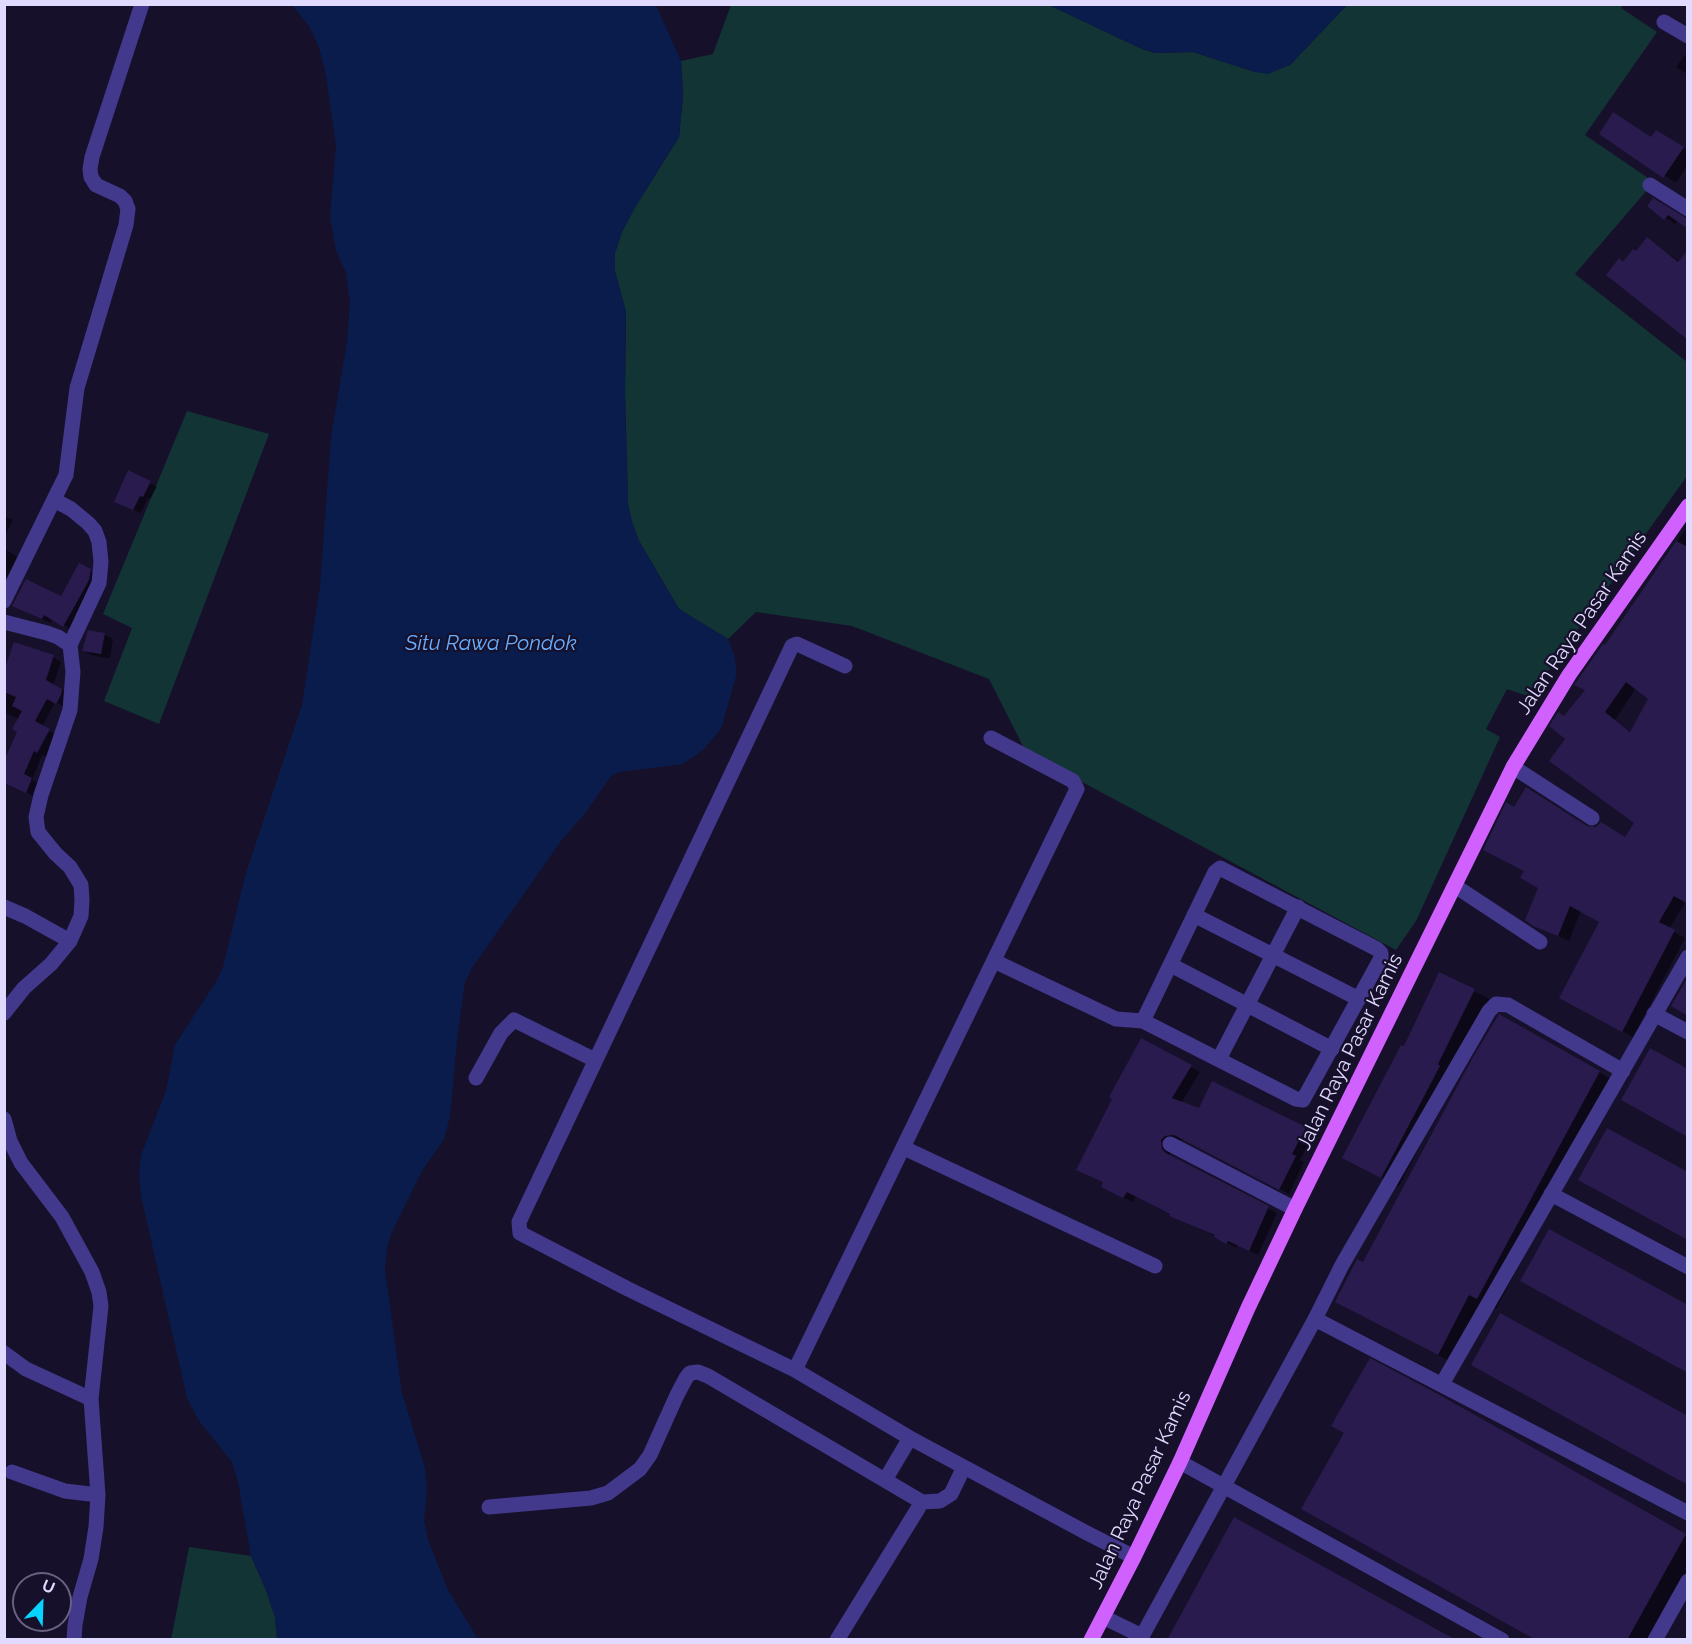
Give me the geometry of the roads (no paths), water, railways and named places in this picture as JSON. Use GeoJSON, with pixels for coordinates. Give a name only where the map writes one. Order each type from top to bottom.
{"type":"FeatureCollection","features":[{"type":"Feature","properties":{"kind":"main road","name":"Jalan Raya Pasar Kamis"},"geometry":{"type":"LineString","coordinates":[[1091,1640],[1180,1462],[1243,1319],[1295,1209],[1513,767],[1569,675],[1688,506]]}},
{"type":"Feature","properties":{"kind":"street"},"geometry":{"type":"LineString","coordinates":[[4,601],[68,468],[77,388],[128,217],[125,201],[120,196],[96,185],[91,177],[92,157],[142,4]]}},
{"type":"Feature","properties":{"kind":"street"},"geometry":{"type":"LineString","coordinates":[[1664,22],[1688,36]]}},
{"type":"Feature","properties":{"kind":"street"},"geometry":{"type":"LineString","coordinates":[[1650,185],[1688,209]]}},
{"type":"Feature","properties":{"kind":"street"},"geometry":{"type":"LineString","coordinates":[[4,1013],[24,988],[51,964],[70,941],[81,916],[81,885],[70,867],[38,832],[36,817],[41,795],[70,710],[73,672],[70,645],[99,583],[101,562],[99,542],[88,523],[71,509],[54,501]]}},
{"type":"Feature","properties":{"kind":"street"},"geometry":{"type":"LineString","coordinates":[[4,622],[47,633],[70,645]]}},
{"type":"Feature","properties":{"kind":"street"},"geometry":{"type":"LineString","coordinates":[[844,666],[797,644],[792,646],[519,1222],[520,1233],[628,1289],[795,1370],[910,1438],[1134,1557]]}},
{"type":"Feature","properties":{"kind":"street"},"geometry":{"type":"LineString","coordinates":[[795,1370],[1077,789],[1073,781],[991,738]]}},
{"type":"Feature","properties":{"kind":"street"},"geometry":{"type":"LineString","coordinates":[[1513,767],[1592,818]]}},
{"type":"Feature","properties":{"kind":"street"},"geometry":{"type":"LineString","coordinates":[[994,961],[1116,1019],[1143,1021],[1296,1099],[1303,1100],[1381,958],[1381,953],[1298,907],[1220,868],[1215,872],[1143,1021]]}},
{"type":"Feature","properties":{"kind":"street"},"geometry":{"type":"LineString","coordinates":[[1455,886],[1539,942]]}},
{"type":"Feature","properties":{"kind":"street"},"geometry":{"type":"LineString","coordinates":[[4,907],[70,941]]}},
{"type":"Feature","properties":{"kind":"street"},"geometry":{"type":"LineString","coordinates":[[1219,1059],[1298,907]]}},
{"type":"Feature","properties":{"kind":"street"},"geometry":{"type":"LineString","coordinates":[[1194,915],[1359,999]]}},
{"type":"Feature","properties":{"kind":"street"},"geometry":{"type":"LineString","coordinates":[[1442,1384],[1688,957]]}},
{"type":"Feature","properties":{"kind":"street"},"geometry":{"type":"LineString","coordinates":[[1171,965],[1332,1049]]}},
{"type":"Feature","properties":{"kind":"street"},"geometry":{"type":"LineString","coordinates":[[1103,1617],[1141,1638],[1316,1319],[1342,1265],[1489,1011],[1496,1004],[1508,1005],[1623,1071]]}},
{"type":"Feature","properties":{"kind":"street"},"geometry":{"type":"LineString","coordinates":[[1654,1014],[1688,1032]]}},
{"type":"Feature","properties":{"kind":"street"},"geometry":{"type":"LineString","coordinates":[[476,1078],[501,1033],[514,1020],[595,1060]]}},
{"type":"Feature","properties":{"kind":"street"},"geometry":{"type":"LineString","coordinates":[[4,1119],[7,1141],[62,1216],[92,1272],[99,1293],[100,1306],[91,1399],[98,1495],[96,1527],[91,1558],[80,1597],[74,1640]]}},
{"type":"Feature","properties":{"kind":"street"},"geometry":{"type":"LineString","coordinates":[[1170,1144],[1295,1209]]}},
{"type":"Feature","properties":{"kind":"street"},"geometry":{"type":"LineString","coordinates":[[904,1148],[1155,1266]]}},
{"type":"Feature","properties":{"kind":"street"},"geometry":{"type":"LineString","coordinates":[[1551,1194],[1688,1267]]}},
{"type":"Feature","properties":{"kind":"street"},"geometry":{"type":"LineString","coordinates":[[1316,1319],[1688,1514]]}},
{"type":"Feature","properties":{"kind":"street"},"geometry":{"type":"LineString","coordinates":[[4,1353],[26,1369],[91,1399]]}},
{"type":"Feature","properties":{"kind":"street"},"geometry":{"type":"LineString","coordinates":[[489,1507],[591,1498],[608,1492],[640,1469],[650,1455],[686,1378],[690,1373],[698,1372],[922,1502],[940,1501],[951,1494],[963,1467]]}},
{"type":"Feature","properties":{"kind":"street"},"geometry":{"type":"LineString","coordinates":[[885,1480],[910,1438]]}},
{"type":"Feature","properties":{"kind":"street"},"geometry":{"type":"LineString","coordinates":[[1180,1462],[1494,1638]]}},
{"type":"Feature","properties":{"kind":"street"},"geometry":{"type":"LineString","coordinates":[[12,1472],[65,1491],[98,1495]]}},
{"type":"Feature","properties":{"kind":"street"},"geometry":{"type":"LineString","coordinates":[[837,1640],[922,1502]]}},
{"type":"Feature","properties":{"kind":"street"},"geometry":{"type":"LineString","coordinates":[[1655,1640],[1688,1581]]}},
{"type":"Feature","properties":{"kind":"water","name":"Situ Rawa Pondok"},"geometry":{"type":"Polygon","coordinates":[[[292,5],[656,5],[681,61],[683,95],[679,137],[634,209],[622,232],[615,253],[615,271],[626,312],[625,393],[628,504],[639,541],[679,609],[728,639],[734,654],[737,673],[721,729],[703,750],[683,764],[619,772],[611,776],[586,812],[561,841],[472,968],[465,982],[450,1117],[444,1139],[422,1171],[391,1234],[387,1248],[385,1270],[402,1393],[425,1468],[427,1490],[424,1520],[428,1540],[448,1590],[478,1639],[277,1639],[275,1617],[251,1556],[238,1482],[232,1462],[199,1421],[187,1398],[141,1196],[139,1173],[141,1155],[166,1091],[175,1045],[223,967],[245,876],[302,705],[320,586],[331,437],[347,342],[350,301],[346,273],[336,251],[330,216],[336,145],[326,76],[319,47],[309,26],[292,5]]]}},
{"type":"Feature","properties":{"kind":"water"},"geometry":{"type":"Polygon","coordinates":[[[1049,5],[1347,5],[1290,65],[1268,74],[1193,52],[1155,53],[1142,49],[1049,5]]]}}]}
